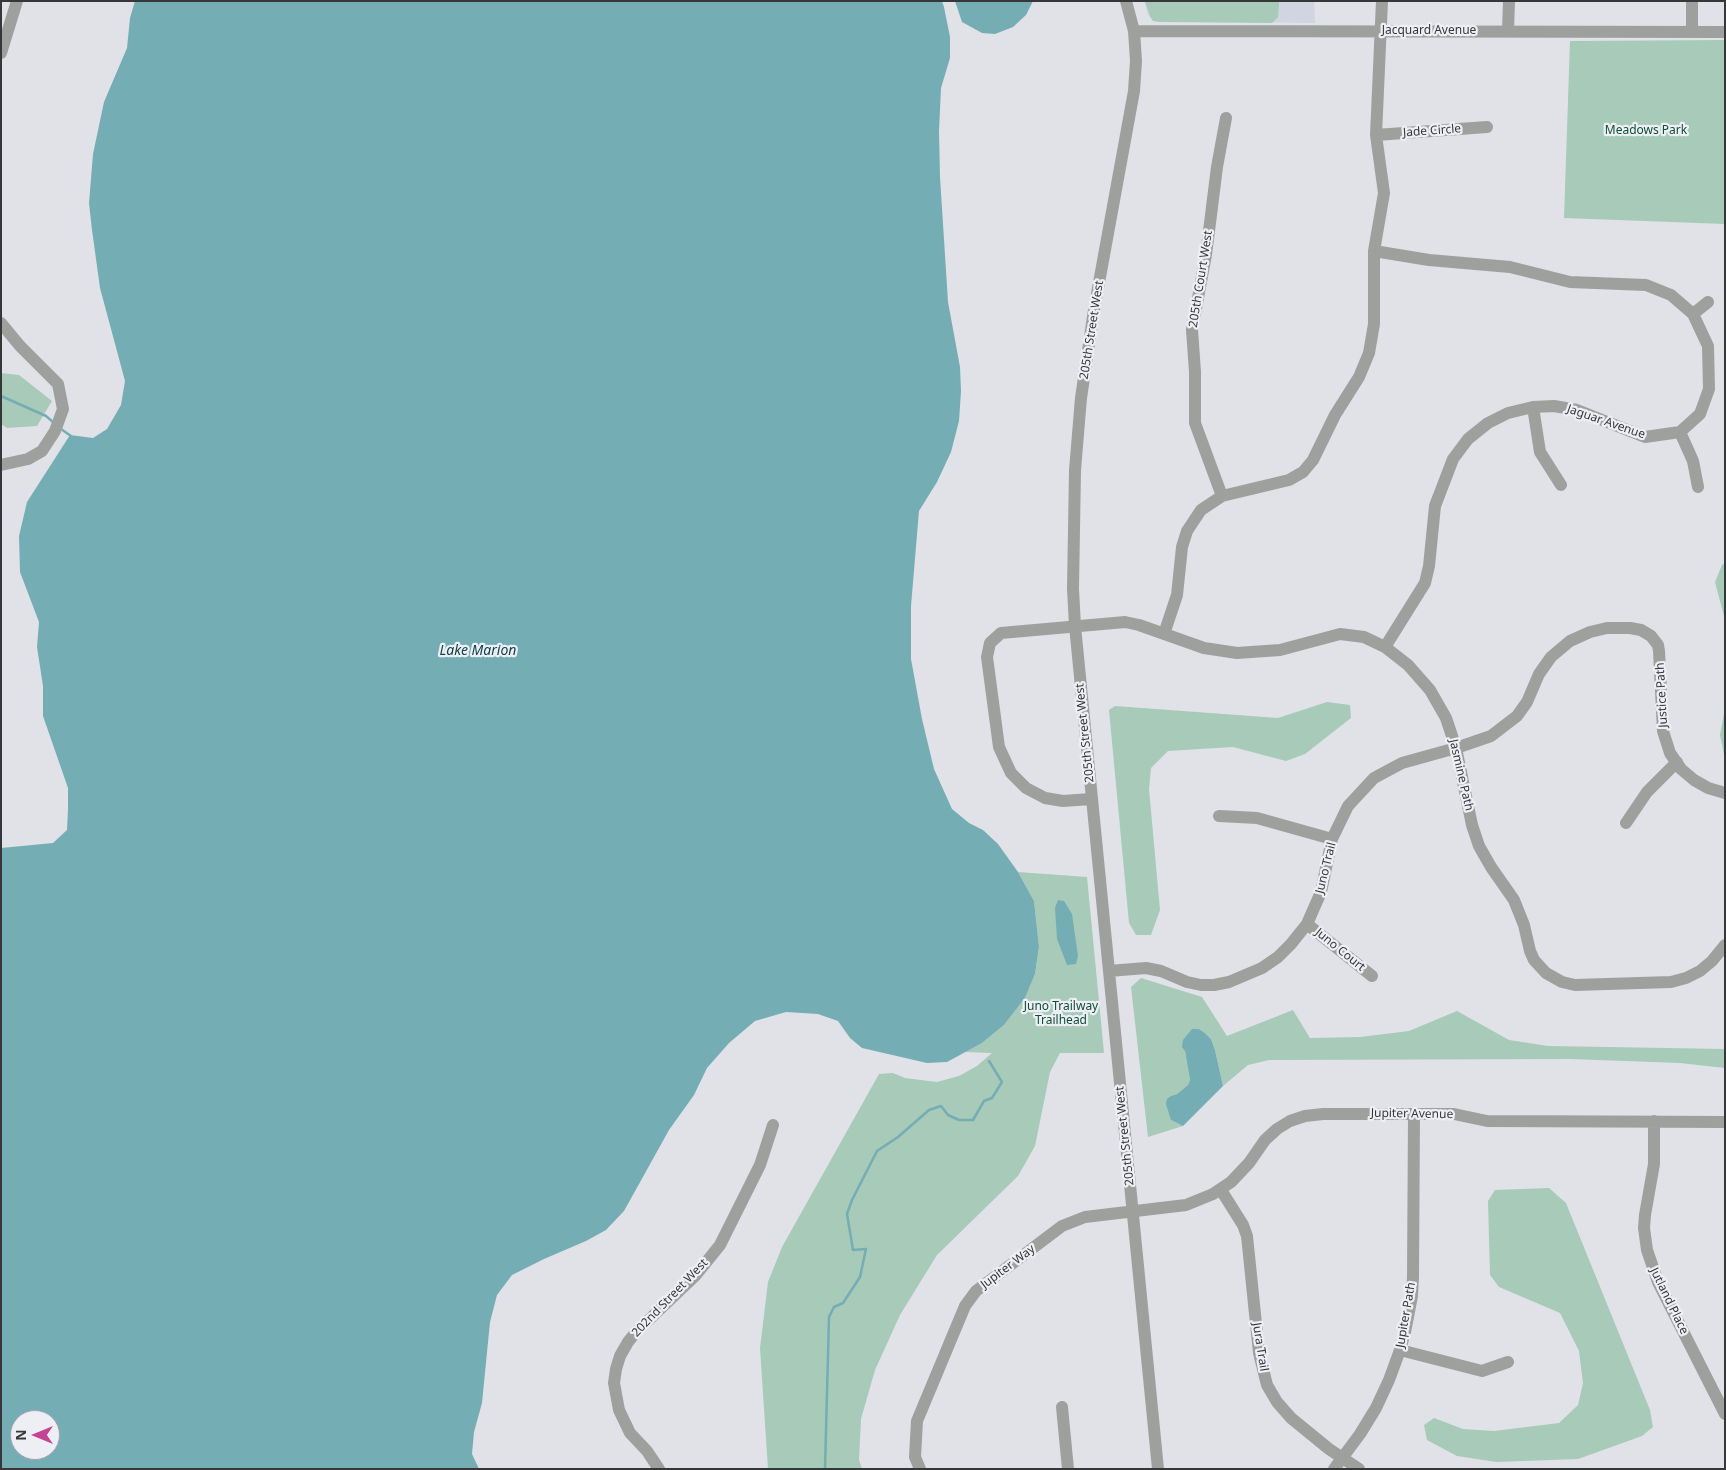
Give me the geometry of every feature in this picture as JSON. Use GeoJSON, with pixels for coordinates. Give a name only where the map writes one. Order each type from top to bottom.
{"type":"FeatureCollection","features":[{"type":"Feature","properties":{"kind":"street"},"geometry":{"type":"LineString","coordinates":[[1,53],[17,1]]}},
{"type":"Feature","properties":{"kind":"street","name":"205th Street West"},"geometry":{"type":"LineString","coordinates":[[1126,1],[1134,31],[1136,61],[1134,91],[1094,310],[1081,398],[1075,470],[1073,580],[1075,626],[1158,1469]]}},
{"type":"Feature","properties":{"kind":"street"},"geometry":{"type":"LineString","coordinates":[[1164,634],[1177,595],[1182,547],[1186,531],[1201,510],[1222,496],[1289,480],[1303,472],[1313,460],[1335,415],[1359,377],[1369,353],[1374,324],[1374,251],[1384,193],[1376,135],[1382,1]]}},
{"type":"Feature","properties":{"kind":"street"},"geometry":{"type":"LineString","coordinates":[[1508,31],[1509,1]]}},
{"type":"Feature","properties":{"kind":"street"},"geometry":{"type":"LineString","coordinates":[[1692,1],[1692,32]]}},
{"type":"Feature","properties":{"kind":"street","name":"Jacquard Avenue"},"geometry":{"type":"LineString","coordinates":[[1134,31],[1725,32]]}},
{"type":"Feature","properties":{"kind":"street","name":"205th Court West"},"geometry":{"type":"LineString","coordinates":[[1222,496],[1195,423],[1195,372],[1192,330],[1206,255],[1216,176],[1226,118]]}},
{"type":"Feature","properties":{"kind":"street","name":"Jade Circle"},"geometry":{"type":"LineString","coordinates":[[1376,135],[1487,127]]}},
{"type":"Feature","properties":{"kind":"street"},"geometry":{"type":"LineString","coordinates":[[1374,251],[1429,260],[1510,266],[1570,282],[1646,285],[1672,295],[1693,314],[1708,346],[1709,389],[1700,414],[1680,432],[1693,461],[1698,487]]}},
{"type":"Feature","properties":{"kind":"street"},"geometry":{"type":"LineString","coordinates":[[1693,314],[1708,302]]}},
{"type":"Feature","properties":{"kind":"street"},"geometry":{"type":"LineString","coordinates":[[1,323],[20,346],[58,384],[63,409],[55,431],[42,451],[28,459],[1,465]]}},
{"type":"Feature","properties":{"kind":"street","name":"Jaguar Avenue"},"geometry":{"type":"LineString","coordinates":[[1385,647],[1425,583],[1429,566],[1435,506],[1453,459],[1468,439],[1488,424],[1508,413],[1533,407],[1554,406],[1577,410],[1645,437],[1680,432]]}},
{"type":"Feature","properties":{"kind":"street"},"geometry":{"type":"LineString","coordinates":[[1533,407],[1540,452],[1560,485]]}},
{"type":"Feature","properties":{"kind":"street","name":"Jasmine Path"},"geometry":{"type":"LineString","coordinates":[[1092,799],[1064,801],[1045,798],[1026,788],[1011,774],[998,747],[986,657],[990,643],[1001,633],[1125,622],[1139,625],[1204,648],[1237,653],[1280,650],[1340,634],[1364,637],[1385,647],[1408,665],[1430,690],[1446,718],[1456,748],[1472,825],[1479,846],[1490,867],[1509,892],[1518,908],[1534,960],[1549,976],[1574,985],[1671,982],[1686,978],[1700,971],[1722,953]]}},
{"type":"Feature","properties":{"kind":"street","name":"Justice Path"},"geometry":{"type":"LineString","coordinates":[[1456,748],[1491,736],[1517,716],[1527,702],[1546,663],[1560,648],[1570,641],[1595,630],[1630,628],[1646,633],[1658,645],[1663,731],[1670,753],[1694,780],[1708,788],[1725,793]]}},
{"type":"Feature","properties":{"kind":"street","name":"Juno Trail"},"geometry":{"type":"LineString","coordinates":[[1109,970],[1146,968],[1161,971],[1187,982],[1200,985],[1214,985],[1229,982],[1262,968],[1291,944],[1307,924],[1321,892],[1332,839],[1348,806],[1374,778],[1402,763],[1456,748]]}},
{"type":"Feature","properties":{"kind":"street"},"geometry":{"type":"LineString","coordinates":[[1626,824],[1647,792],[1677,762]]}},
{"type":"Feature","properties":{"kind":"street"},"geometry":{"type":"LineString","coordinates":[[1218,816],[1257,818],[1332,839]]}},
{"type":"Feature","properties":{"kind":"street","name":"Juno Court"},"geometry":{"type":"LineString","coordinates":[[1307,924],[1372,976]]}},
{"type":"Feature","properties":{"kind":"street","name":"Jupiter Avenue"},"geometry":{"type":"LineString","coordinates":[[1133,1211],[1186,1205],[1204,1199],[1221,1190],[1240,1173],[1265,1140],[1277,1129],[1290,1121],[1305,1116],[1323,1114],[1454,1114],[1488,1121],[1725,1122]]}},
{"type":"Feature","properties":{"kind":"street","name":"Jupiter Path"},"geometry":{"type":"LineString","coordinates":[[1334,1469],[1376,1408],[1400,1350],[1412,1296],[1414,1114]]}},
{"type":"Feature","properties":{"kind":"street","name":"Jutland Place"},"geometry":{"type":"LineString","coordinates":[[1654,1121],[1654,1164],[1646,1204],[1644,1228],[1649,1262],[1725,1414]]}},
{"type":"Feature","properties":{"kind":"street","name":"202nd Street West"},"geometry":{"type":"LineString","coordinates":[[659,1469],[647,1451],[630,1433],[619,1410],[614,1383],[620,1356],[636,1332],[695,1276],[720,1245],[760,1165],[773,1125]]}},
{"type":"Feature","properties":{"kind":"street","name":"Jura Trail"},"geometry":{"type":"LineString","coordinates":[[1221,1190],[1243,1225],[1247,1236],[1259,1354],[1267,1385],[1277,1402],[1291,1418],[1360,1469]]}},
{"type":"Feature","properties":{"kind":"street","name":"Jupiter Way"},"geometry":{"type":"LineString","coordinates":[[920,1469],[915,1457],[917,1421],[965,1306],[976,1291],[1062,1226],[1085,1216],[1133,1211]]}},
{"type":"Feature","properties":{"kind":"street"},"geometry":{"type":"LineString","coordinates":[[1400,1350],[1482,1372],[1508,1362]]}},
{"type":"Feature","properties":{"kind":"street"},"geometry":{"type":"LineString","coordinates":[[1062,1407],[1068,1469]]}},
{"type":"Feature","properties":{"kind":"shaded area"},"geometry":{"type":"Polygon","coordinates":[[[1144,1],[1314,1],[1315,23],[1153,21],[1148,15],[1144,1]]]}},
{"type":"Feature","properties":{"kind":"green space"},"geometry":{"type":"Polygon","coordinates":[[[1145,1],[1279,1],[1279,4],[1278,17],[1272,23],[1159,22],[1153,21],[1145,1]]]}},
{"type":"Feature","properties":{"kind":"green space","name":"Meadows Park"},"geometry":{"type":"Polygon","coordinates":[[[1725,40],[1725,224],[1564,218],[1570,41],[1725,40]]]}},
{"type":"Feature","properties":{"kind":"green space"},"geometry":{"type":"Polygon","coordinates":[[[1,373],[19,375],[52,401],[37,426],[7,428],[1,424],[1,373]]]}},
{"type":"Feature","properties":{"kind":"green space"},"geometry":{"type":"Polygon","coordinates":[[[1725,563],[1725,620],[1715,582],[1722,565],[1725,563]]]}},
{"type":"Feature","properties":{"kind":"green space"},"geometry":{"type":"Polygon","coordinates":[[[1327,702],[1350,705],[1351,718],[1305,754],[1286,761],[1233,747],[1168,751],[1151,768],[1149,789],[1160,910],[1151,935],[1136,935],[1129,923],[1109,710],[1115,706],[1278,718],[1327,702]]]}},
{"type":"Feature","properties":{"kind":"green space"},"geometry":{"type":"Polygon","coordinates":[[[1725,708],[1725,759],[1720,735],[1725,708]]]}},
{"type":"Feature","properties":{"kind":"green space","name":"Juno Trailway Trailhead"},"geometry":{"type":"Polygon","coordinates":[[[1018,872],[1087,877],[1104,1053],[1060,1053],[1050,1072],[1035,1146],[1018,1176],[937,1255],[900,1315],[875,1370],[861,1419],[859,1460],[862,1469],[768,1469],[760,1348],[768,1282],[782,1247],[879,1074],[893,1073],[905,1078],[937,1082],[959,1076],[977,1066],[992,1053],[965,1052],[982,1043],[1004,1025],[1025,998],[1035,974],[1039,948],[1034,901],[1018,872]]]}},
{"type":"Feature","properties":{"kind":"green space"},"geometry":{"type":"Polygon","coordinates":[[[1141,978],[1202,997],[1227,1036],[1293,1010],[1310,1038],[1360,1037],[1409,1031],[1457,1011],[1509,1040],[1548,1046],[1725,1049],[1725,1068],[1680,1063],[1570,1059],[1269,1060],[1248,1065],[1223,1086],[1211,1039],[1199,1029],[1192,1029],[1185,1051],[1190,1080],[1188,1085],[1177,1094],[1171,1096],[1171,1120],[1183,1126],[1148,1137],[1131,987],[1141,978]]]}},
{"type":"Feature","properties":{"kind":"green space"},"geometry":{"type":"Polygon","coordinates":[[[1549,1188],[1566,1203],[1650,1410],[1653,1427],[1642,1436],[1578,1459],[1496,1462],[1457,1456],[1427,1440],[1424,1425],[1434,1418],[1463,1429],[1494,1431],[1559,1423],[1578,1405],[1583,1383],[1579,1351],[1560,1313],[1499,1287],[1490,1275],[1488,1201],[1495,1190],[1549,1188]]]}},
{"type":"Feature","properties":{"kind":"water","name":"Lake Marion"},"geometry":{"type":"Polygon","coordinates":[[[135,1],[942,1],[944,7],[950,37],[950,58],[941,88],[939,131],[940,177],[948,302],[960,367],[961,391],[959,421],[951,452],[937,482],[919,511],[911,606],[911,659],[922,719],[934,769],[952,809],[969,823],[983,830],[998,844],[1018,872],[1034,901],[1039,947],[1035,974],[1025,998],[1004,1025],[982,1043],[947,1062],[927,1063],[862,1048],[850,1038],[838,1021],[818,1014],[786,1012],[755,1021],[729,1043],[707,1068],[694,1095],[669,1130],[624,1211],[606,1230],[512,1275],[497,1295],[490,1322],[482,1403],[474,1432],[472,1454],[479,1469],[1,1469],[1,848],[53,843],[67,830],[68,809],[68,788],[43,716],[43,686],[37,647],[39,622],[20,572],[19,536],[27,502],[70,435],[93,438],[107,429],[121,405],[125,381],[100,288],[89,203],[93,154],[104,102],[127,48],[130,18],[135,1]]]}},
{"type":"Feature","properties":{"kind":"water"},"geometry":{"type":"Polygon","coordinates":[[[955,1],[1033,1],[1026,15],[1013,27],[995,34],[982,33],[962,22],[955,1]]]}},
{"type":"Feature","properties":{"kind":"water"},"geometry":{"type":"Polygon","coordinates":[[[1058,900],[1064,901],[1072,914],[1078,956],[1076,964],[1067,965],[1057,939],[1055,908],[1058,900]]]}},
{"type":"Feature","properties":{"kind":"water"},"geometry":{"type":"Polygon","coordinates":[[[1192,1029],[1199,1029],[1211,1039],[1223,1086],[1183,1126],[1171,1120],[1166,1104],[1167,1099],[1188,1085],[1190,1080],[1185,1051],[1182,1047],[1183,1040],[1192,1029]]]}},
{"type":"Feature","properties":{"kind":"waterway"},"geometry":{"type":"LineString","coordinates":[[1,396],[46,416],[53,422]]}},
{"type":"Feature","properties":{"kind":"waterway"},"geometry":{"type":"LineString","coordinates":[[61,429],[71,436]]}},
{"type":"Feature","properties":{"kind":"waterway"},"geometry":{"type":"LineString","coordinates":[[825,1469],[829,1317],[834,1307],[843,1303],[860,1277],[866,1249],[853,1250],[847,1214],[852,1200],[877,1151],[898,1137],[929,1110],[941,1106],[948,1115],[959,1120],[973,1120],[984,1101],[992,1098],[1002,1082],[989,1061]]}}]}
